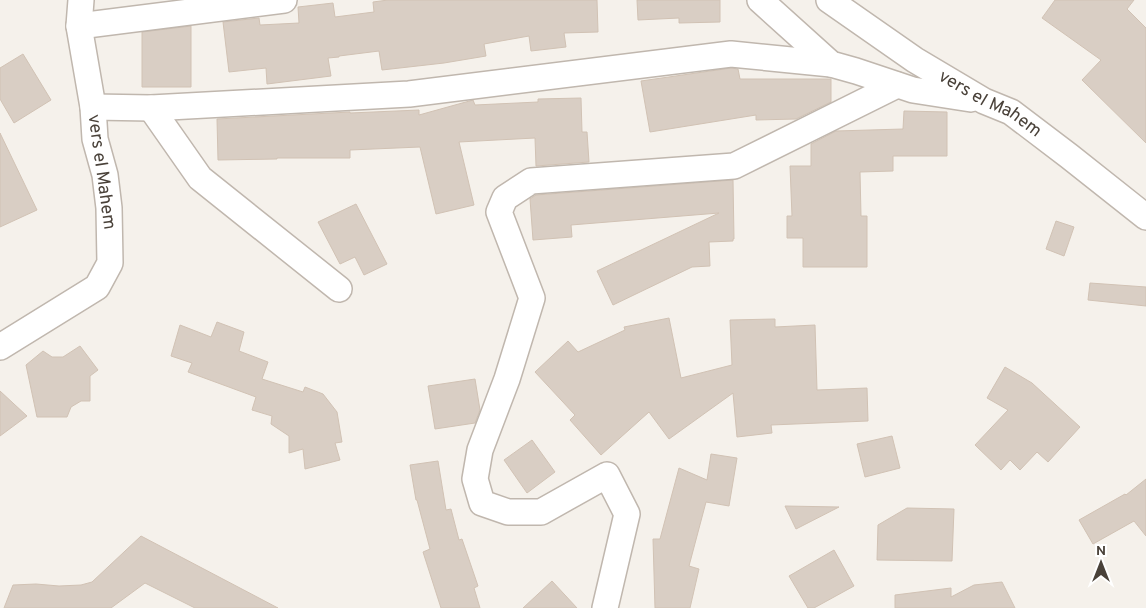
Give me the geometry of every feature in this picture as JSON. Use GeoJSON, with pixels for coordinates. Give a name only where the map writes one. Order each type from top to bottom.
{"type":"FeatureCollection","features":[{"type":"Feature","properties":{"kind":"street","name":"vers el Mahem"},"geometry":{"type":"LineString","coordinates":[[0,347],[97,287],[110,263],[109,208],[105,175],[95,139],[92,107],[79,26],[81,0]]}},
{"type":"Feature","properties":{"kind":"street"},"geometry":{"type":"LineString","coordinates":[[79,26],[284,0]]}},
{"type":"Feature","properties":{"kind":"street"},"geometry":{"type":"LineString","coordinates":[[760,0],[831,64]]}},
{"type":"Feature","properties":{"kind":"street","name":"vers el Mahem"},"geometry":{"type":"LineString","coordinates":[[829,0],[914,60],[984,101],[1011,112],[1146,217]]}},
{"type":"Feature","properties":{"kind":"street"},"geometry":{"type":"LineString","coordinates":[[92,107],[151,108],[409,94],[731,54],[831,64],[912,90],[984,101]]}},
{"type":"Feature","properties":{"kind":"street"},"geometry":{"type":"LineString","coordinates":[[605,608],[627,514],[607,475],[542,512],[508,512],[482,503],[475,479],[480,450],[506,379],[532,298],[499,212],[505,198],[531,181],[734,166],[897,84]]}},
{"type":"Feature","properties":{"kind":"street"},"geometry":{"type":"LineString","coordinates":[[151,108],[200,178],[339,289]]}},
{"type":"Feature","properties":{"kind":"building"},"geometry":{"type":"Polygon","coordinates":[[[388,0],[597,0],[598,32],[564,33],[566,47],[531,51],[529,36],[484,44],[486,56],[382,70],[379,51],[339,56],[328,58],[331,76],[267,84],[266,68],[229,72],[223,22],[259,18],[260,25],[299,23],[298,7],[333,3],[335,17],[374,12],[373,2],[388,0]]]}},
{"type":"Feature","properties":{"kind":"building"},"geometry":{"type":"Polygon","coordinates":[[[637,0],[720,0],[720,22],[679,23],[679,18],[638,20],[637,0]]]}},
{"type":"Feature","properties":{"kind":"building"},"geometry":{"type":"Polygon","coordinates":[[[1055,0],[1134,0],[1127,9],[1146,28],[1146,143],[1082,80],[1101,60],[1042,18],[1055,0]]]}},
{"type":"Feature","properties":{"kind":"building"},"geometry":{"type":"Polygon","coordinates":[[[191,26],[191,87],[142,87],[142,32],[191,26]]]}},
{"type":"Feature","properties":{"kind":"building"},"geometry":{"type":"Polygon","coordinates":[[[23,54],[51,100],[14,123],[0,99],[0,68],[23,54]]]}},
{"type":"Feature","properties":{"kind":"building"},"geometry":{"type":"Polygon","coordinates":[[[731,68],[738,69],[740,79],[831,79],[831,102],[796,119],[756,120],[756,115],[650,132],[641,81],[731,68]]]}},
{"type":"Feature","properties":{"kind":"building"},"geometry":{"type":"Polygon","coordinates":[[[581,98],[582,132],[587,132],[589,162],[536,166],[535,138],[459,142],[474,205],[436,214],[420,147],[350,150],[350,158],[218,160],[217,119],[419,110],[419,115],[473,100],[475,105],[538,102],[538,99],[581,98]]]}},
{"type":"Feature","properties":{"kind":"building"},"geometry":{"type":"Polygon","coordinates":[[[904,111],[947,112],[947,156],[893,156],[893,171],[860,172],[861,216],[867,216],[867,267],[803,267],[803,238],[787,238],[787,216],[792,216],[790,166],[811,166],[811,144],[836,131],[903,129],[904,111]]]}},
{"type":"Feature","properties":{"kind":"building"},"geometry":{"type":"Polygon","coordinates":[[[0,133],[37,210],[0,227],[0,133]]]}},
{"type":"Feature","properties":{"kind":"building"},"geometry":{"type":"Polygon","coordinates":[[[733,180],[734,239],[733,241],[709,242],[710,266],[692,267],[613,305],[597,271],[719,213],[571,225],[572,237],[533,240],[530,199],[536,195],[733,180]]]}},
{"type":"Feature","properties":{"kind":"building"},"geometry":{"type":"Polygon","coordinates":[[[356,204],[387,264],[364,275],[355,257],[340,264],[318,222],[356,204]]]}},
{"type":"Feature","properties":{"kind":"building"},"geometry":{"type":"Polygon","coordinates":[[[1056,221],[1074,227],[1064,256],[1046,249],[1056,221]]]}},
{"type":"Feature","properties":{"kind":"building"},"geometry":{"type":"Polygon","coordinates":[[[1090,283],[1146,287],[1146,306],[1088,300],[1090,283]]]}},
{"type":"Feature","properties":{"kind":"building"},"geometry":{"type":"Polygon","coordinates":[[[669,318],[681,378],[732,365],[730,320],[775,319],[775,327],[815,325],[817,390],[867,388],[868,421],[771,425],[772,433],[737,437],[733,393],[669,439],[649,412],[601,455],[570,420],[575,415],[535,372],[568,341],[578,352],[625,330],[624,327],[669,318]]]}},
{"type":"Feature","properties":{"kind":"building"},"geometry":{"type":"Polygon","coordinates":[[[217,322],[244,332],[239,351],[268,362],[262,379],[303,392],[305,387],[323,394],[337,412],[342,442],[335,443],[340,460],[305,469],[303,449],[289,453],[289,436],[271,424],[272,416],[252,410],[256,397],[188,372],[192,363],[171,356],[180,325],[211,337],[217,322]]]}},
{"type":"Feature","properties":{"kind":"building"},"geometry":{"type":"Polygon","coordinates":[[[80,346],[98,370],[90,376],[90,401],[81,401],[71,407],[67,417],[37,417],[26,365],[43,351],[52,357],[63,357],[80,346]]]}},
{"type":"Feature","properties":{"kind":"building"},"geometry":{"type":"Polygon","coordinates":[[[1005,367],[1032,383],[1080,427],[1048,462],[1037,452],[1020,470],[1010,460],[1001,470],[975,445],[1008,410],[987,398],[1005,367]]]}},
{"type":"Feature","properties":{"kind":"building"},"geometry":{"type":"Polygon","coordinates":[[[475,379],[480,410],[475,423],[435,429],[428,386],[475,379]]]}},
{"type":"Feature","properties":{"kind":"building"},"geometry":{"type":"Polygon","coordinates":[[[0,391],[27,416],[0,436],[0,391]]]}},
{"type":"Feature","properties":{"kind":"building"},"geometry":{"type":"Polygon","coordinates":[[[892,436],[900,468],[865,477],[857,444],[892,436]]]}},
{"type":"Feature","properties":{"kind":"building"},"geometry":{"type":"Polygon","coordinates":[[[532,440],[555,472],[527,493],[504,460],[532,440]]]}},
{"type":"Feature","properties":{"kind":"building"},"geometry":{"type":"Polygon","coordinates":[[[711,454],[737,458],[729,506],[706,502],[689,566],[699,569],[690,608],[655,608],[653,539],[660,539],[679,468],[707,480],[711,454]]]}},
{"type":"Feature","properties":{"kind":"building"},"geometry":{"type":"Polygon","coordinates":[[[438,461],[446,510],[451,509],[459,540],[462,539],[478,586],[474,588],[480,608],[441,608],[423,552],[430,549],[416,500],[410,465],[438,461]]]}},
{"type":"Feature","properties":{"kind":"building"},"geometry":{"type":"Polygon","coordinates":[[[1146,479],[1146,536],[1134,521],[1093,544],[1079,520],[1126,495],[1146,479]]]}},
{"type":"Feature","properties":{"kind":"building"},"geometry":{"type":"Polygon","coordinates":[[[785,506],[839,507],[796,529],[785,506]]]}},
{"type":"Feature","properties":{"kind":"building"},"geometry":{"type":"Polygon","coordinates":[[[907,508],[954,509],[952,561],[877,560],[878,525],[907,508]]]}},
{"type":"Feature","properties":{"kind":"building"},"geometry":{"type":"Polygon","coordinates":[[[141,536],[278,608],[195,608],[145,583],[111,608],[4,608],[13,585],[59,586],[81,585],[92,582],[141,536]]]}},
{"type":"Feature","properties":{"kind":"building"},"geometry":{"type":"Polygon","coordinates":[[[834,550],[854,586],[814,608],[808,608],[789,576],[834,550]]]}},
{"type":"Feature","properties":{"kind":"building"},"geometry":{"type":"Polygon","coordinates":[[[552,581],[577,608],[523,608],[552,581]]]}},
{"type":"Feature","properties":{"kind":"building"},"geometry":{"type":"Polygon","coordinates":[[[1002,582],[1015,608],[895,608],[895,595],[951,588],[951,597],[974,585],[1002,582]]]}}]}
